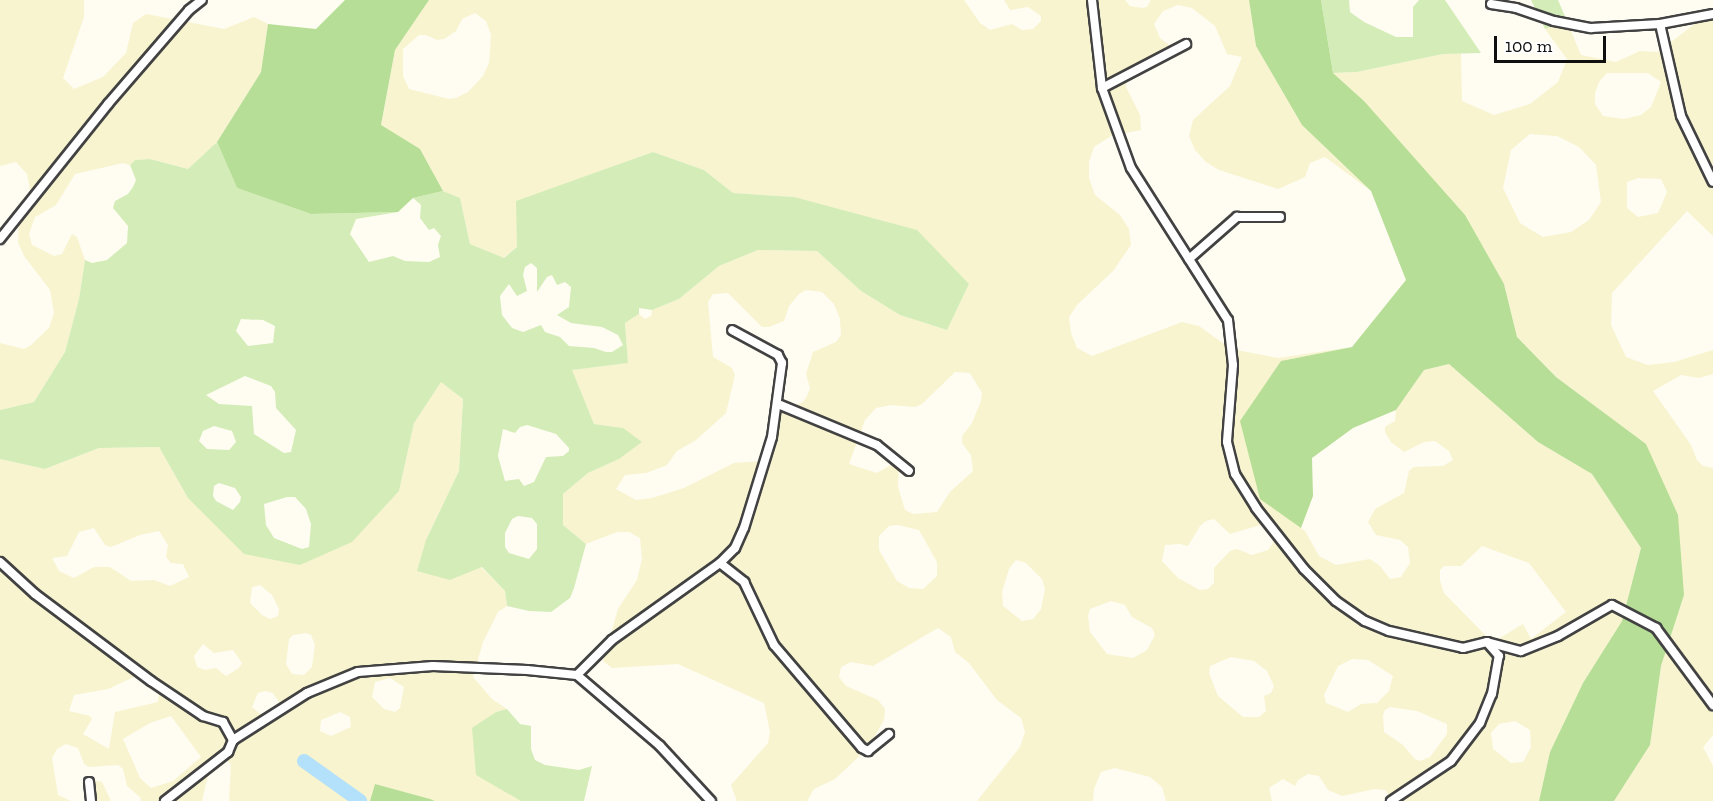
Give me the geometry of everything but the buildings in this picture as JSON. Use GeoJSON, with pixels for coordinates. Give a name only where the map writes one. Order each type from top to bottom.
{"type":"FeatureCollection","features":[{"type":"Feature","properties":{"kind":"street"},"geometry":{"type":"LineString","coordinates":[[0,238],[108,104],[189,10],[202,0]]}},
{"type":"Feature","properties":{"kind":"street"},"geometry":{"type":"LineString","coordinates":[[1092,0],[1102,88],[1131,168],[1222,308],[1231,330],[1233,365],[1227,442],[1235,474],[1256,508],[1288,551],[1336,601],[1365,621],[1389,631],[1463,648],[1487,642],[1521,651],[1558,636],[1612,605],[1656,628],[1713,705]]}},
{"type":"Feature","properties":{"kind":"street"},"geometry":{"type":"LineString","coordinates":[[1491,4],[1516,8],[1554,21],[1591,28],[1660,24],[1713,14]]}},
{"type":"Feature","properties":{"kind":"street"},"geometry":{"type":"LineString","coordinates":[[1660,24],[1681,116],[1713,182]]}},
{"type":"Feature","properties":{"kind":"street"},"geometry":{"type":"LineString","coordinates":[[1102,88],[1186,44]]}},
{"type":"Feature","properties":{"kind":"street"},"geometry":{"type":"LineString","coordinates":[[1189,259],[1237,217],[1280,217]]}},
{"type":"Feature","properties":{"kind":"street"},"geometry":{"type":"LineString","coordinates":[[577,675],[612,640],[720,563],[735,548],[744,528],[772,436],[782,363],[780,358],[732,330]]}},
{"type":"Feature","properties":{"kind":"street"},"geometry":{"type":"LineString","coordinates":[[778,404],[877,445],[909,471]]}},
{"type":"Feature","properties":{"kind":"street"},"geometry":{"type":"LineString","coordinates":[[0,562],[35,594],[151,681],[203,716],[223,722],[233,740]]}},
{"type":"Feature","properties":{"kind":"street"},"geometry":{"type":"LineString","coordinates":[[720,563],[744,582],[774,645],[862,748],[868,751],[889,734]]}},
{"type":"Feature","properties":{"kind":"street"},"geometry":{"type":"LineString","coordinates":[[1391,801],[1451,761],[1480,723],[1492,694],[1499,656],[1487,642]]}},
{"type":"Feature","properties":{"kind":"street"},"geometry":{"type":"LineString","coordinates":[[169,800],[228,752],[233,740],[307,693],[358,672],[433,666],[527,670],[577,675],[660,746],[711,801]]}},
{"type":"Feature","properties":{"kind":"street"},"geometry":{"type":"LineString","coordinates":[[89,782],[91,801]]}},
{"type":"Feature","properties":{"kind":"shaded area"},"geometry":{"type":"Polygon","coordinates":[[[0,0],[84,0],[84,17],[63,78],[74,89],[103,77],[126,53],[133,23],[146,14],[224,29],[254,17],[268,24],[261,72],[217,142],[188,169],[150,159],[135,160],[130,165],[123,163],[75,174],[56,205],[35,217],[29,234],[32,245],[54,256],[62,254],[72,234],[77,237],[85,260],[79,299],[65,352],[34,402],[0,410],[0,343],[24,349],[49,328],[54,313],[50,290],[24,256],[18,242],[19,219],[30,189],[27,174],[16,162],[0,166],[0,0]]]}},
{"type":"Feature","properties":{"kind":"shaded area"},"geometry":{"type":"Polygon","coordinates":[[[429,0],[964,0],[980,23],[990,30],[1012,24],[1022,30],[1033,29],[1041,21],[1041,16],[1028,7],[1010,10],[1004,0],[1125,0],[1130,6],[1142,8],[1147,7],[1151,0],[1249,0],[1256,46],[1302,125],[1371,191],[1325,157],[1310,163],[1305,177],[1278,189],[1219,170],[1206,162],[1195,150],[1189,136],[1193,120],[1230,86],[1242,57],[1227,54],[1215,26],[1192,8],[1178,5],[1163,11],[1154,24],[1160,38],[1173,48],[1127,73],[1126,87],[1140,115],[1141,130],[1111,136],[1094,147],[1089,162],[1089,178],[1095,195],[1120,215],[1129,229],[1131,245],[1113,271],[1077,305],[1069,317],[1071,333],[1077,348],[1092,356],[1182,322],[1199,326],[1231,349],[1278,358],[1352,347],[1281,361],[1301,528],[1319,556],[1336,565],[1370,559],[1380,566],[1390,579],[1401,577],[1410,563],[1408,547],[1400,540],[1376,535],[1368,522],[1375,509],[1404,493],[1409,471],[1414,467],[1443,466],[1453,460],[1449,451],[1435,441],[1424,442],[1404,452],[1391,442],[1385,432],[1385,427],[1395,421],[1396,410],[1424,370],[1449,364],[1538,442],[1592,474],[1641,548],[1622,621],[1583,683],[1550,752],[1539,801],[1394,801],[1385,790],[1375,789],[1342,796],[1328,790],[1319,776],[1308,774],[1298,780],[1295,786],[1283,779],[1269,788],[1272,801],[1166,801],[1162,787],[1150,777],[1115,768],[1101,772],[1094,789],[1093,801],[977,801],[1020,747],[1025,732],[1021,718],[997,700],[969,663],[955,652],[951,637],[938,628],[873,666],[851,662],[841,667],[839,677],[846,686],[878,700],[885,709],[884,720],[868,748],[835,779],[814,789],[807,801],[737,801],[731,785],[768,743],[770,732],[764,703],[678,664],[612,668],[603,661],[618,609],[637,580],[642,559],[640,538],[629,532],[617,532],[586,544],[563,525],[563,494],[588,473],[619,459],[623,428],[594,424],[571,370],[628,363],[625,323],[639,314],[645,319],[651,316],[652,310],[679,299],[719,266],[758,250],[817,251],[861,291],[900,315],[947,330],[969,284],[794,197],[733,193],[704,170],[653,152],[624,163],[503,258],[470,244],[460,198],[443,191],[420,149],[381,126],[395,50],[429,0]],[[475,13],[462,19],[456,31],[444,39],[437,40],[426,35],[419,35],[403,49],[403,76],[409,89],[449,99],[456,98],[468,92],[483,76],[489,63],[491,35],[486,21],[475,13]],[[806,290],[799,294],[789,306],[784,321],[769,327],[762,327],[728,293],[713,294],[708,302],[713,357],[732,368],[735,375],[726,413],[696,440],[677,451],[667,465],[646,473],[625,475],[616,489],[636,500],[652,498],[684,488],[734,463],[765,461],[780,413],[803,402],[807,396],[810,388],[806,374],[813,352],[836,342],[841,335],[840,319],[834,304],[822,292],[806,290]],[[955,372],[922,404],[915,407],[891,405],[876,408],[865,420],[849,464],[877,473],[891,465],[899,465],[898,487],[905,510],[913,514],[937,512],[950,492],[973,471],[971,455],[962,443],[962,436],[972,423],[982,393],[970,373],[955,372]],[[1214,519],[1200,526],[1188,546],[1165,545],[1162,561],[1178,578],[1200,590],[1208,589],[1214,583],[1214,568],[1230,551],[1237,549],[1252,555],[1268,550],[1273,543],[1271,529],[1267,523],[1230,534],[1214,519]],[[898,525],[889,526],[879,536],[879,550],[897,581],[909,588],[923,589],[937,576],[937,562],[919,530],[898,525]],[[1482,546],[1461,566],[1444,566],[1440,570],[1440,581],[1444,593],[1489,639],[1500,638],[1523,624],[1531,639],[1566,612],[1529,563],[1482,546]],[[1016,560],[1009,569],[1002,592],[1003,606],[1022,621],[1033,619],[1041,609],[1045,589],[1042,579],[1026,563],[1016,560]],[[1111,601],[1090,609],[1088,616],[1090,632],[1107,654],[1133,658],[1147,650],[1155,635],[1152,628],[1132,617],[1125,605],[1111,601]],[[1231,657],[1210,666],[1209,673],[1218,696],[1243,717],[1259,717],[1266,711],[1264,696],[1271,693],[1274,686],[1267,671],[1254,661],[1231,657]],[[1352,659],[1338,666],[1324,695],[1326,703],[1348,712],[1361,704],[1377,703],[1389,691],[1393,676],[1368,660],[1352,659]],[[1390,707],[1383,715],[1384,732],[1420,761],[1430,757],[1447,734],[1447,724],[1417,711],[1390,707]],[[1515,721],[1499,724],[1491,733],[1493,749],[1511,763],[1523,762],[1531,747],[1530,730],[1515,721]]]}},
{"type":"Feature","properties":{"kind":"shaded area"},"geometry":{"type":"Polygon","coordinates":[[[1713,10],[1713,165],[1706,164],[1703,169],[1704,180],[1713,187],[1713,236],[1687,211],[1612,293],[1611,325],[1626,357],[1648,365],[1674,362],[1713,350],[1713,374],[1699,378],[1681,375],[1653,391],[1691,445],[1697,460],[1703,466],[1713,468],[1713,735],[1703,747],[1713,766],[1713,801],[1614,801],[1650,745],[1661,666],[1684,595],[1646,444],[1556,377],[1517,337],[1504,284],[1364,101],[1333,73],[1357,72],[1443,54],[1461,53],[1462,101],[1494,115],[1530,104],[1558,82],[1567,59],[1545,29],[1567,21],[1581,55],[1616,62],[1640,51],[1658,52],[1713,10]],[[1607,73],[1599,82],[1595,93],[1595,104],[1603,116],[1624,119],[1641,115],[1651,107],[1661,82],[1648,73],[1607,73]],[[1530,134],[1511,150],[1503,188],[1520,223],[1543,237],[1571,232],[1589,220],[1601,202],[1596,165],[1579,147],[1557,136],[1530,134]],[[1638,178],[1627,182],[1627,208],[1638,217],[1658,213],[1667,192],[1661,179],[1638,178]]]}},
{"type":"Feature","properties":{"kind":"shaded area"},"geometry":{"type":"Polygon","coordinates":[[[440,381],[463,399],[459,471],[426,540],[450,580],[481,567],[505,591],[507,606],[498,612],[483,642],[473,677],[492,699],[507,709],[496,712],[521,801],[435,801],[375,784],[370,801],[229,801],[231,764],[223,757],[210,767],[202,801],[140,801],[141,798],[127,786],[123,769],[118,765],[89,767],[84,764],[78,748],[66,744],[57,749],[52,758],[58,795],[71,801],[0,801],[0,459],[45,469],[99,448],[159,447],[188,498],[300,565],[399,491],[414,423],[440,381]],[[94,528],[79,532],[67,556],[52,558],[59,571],[74,578],[94,567],[110,567],[131,581],[154,580],[170,586],[189,577],[183,564],[171,563],[166,557],[168,545],[159,531],[140,535],[111,547],[105,545],[94,528]],[[260,585],[252,587],[250,603],[262,615],[270,619],[278,616],[279,609],[272,595],[260,585]],[[306,633],[293,635],[289,639],[286,664],[292,674],[304,675],[312,667],[315,645],[311,635],[306,633]],[[203,644],[194,656],[197,667],[205,670],[216,668],[226,676],[239,668],[242,663],[233,650],[214,653],[203,644]],[[153,675],[134,677],[108,689],[74,695],[69,711],[90,716],[92,719],[83,734],[109,749],[115,712],[158,702],[160,679],[153,675]],[[390,678],[375,682],[372,697],[384,709],[395,712],[400,708],[404,687],[390,678]],[[265,691],[258,693],[252,707],[259,713],[267,715],[281,709],[273,693],[265,691]],[[340,712],[321,720],[320,731],[331,736],[351,727],[350,717],[340,712]],[[171,716],[150,723],[123,739],[140,778],[151,788],[173,781],[201,757],[171,716]]]}},
{"type":"Feature","properties":{"kind":"shaded area"},"geometry":{"type":"Polygon","coordinates":[[[86,779],[102,782],[111,801],[93,801],[82,783],[86,779]]]}},
{"type":"Feature","properties":{"kind":"green space"},"geometry":{"type":"Polygon","coordinates":[[[345,0],[429,0],[395,50],[381,125],[420,149],[443,191],[413,198],[398,212],[311,214],[237,188],[217,142],[261,72],[268,24],[316,29],[345,0]]]}},
{"type":"Feature","properties":{"kind":"green space"},"geometry":{"type":"Polygon","coordinates":[[[1249,0],[1321,0],[1333,73],[1364,101],[1465,215],[1504,284],[1517,337],[1556,377],[1646,444],[1678,515],[1684,595],[1661,666],[1650,745],[1614,801],[1539,801],[1550,752],[1583,683],[1622,621],[1641,548],[1592,474],[1538,442],[1449,364],[1424,370],[1396,410],[1353,428],[1312,458],[1313,496],[1301,528],[1260,499],[1240,421],[1281,361],[1352,347],[1406,280],[1371,191],[1302,125],[1256,46],[1249,0]]]}},
{"type":"Feature","properties":{"kind":"green space"},"geometry":{"type":"Polygon","coordinates":[[[1321,0],[1349,0],[1350,12],[1364,22],[1396,37],[1413,37],[1413,7],[1419,0],[1445,0],[1481,53],[1443,54],[1357,72],[1333,73],[1321,0]]]}},
{"type":"Feature","properties":{"kind":"green space"},"geometry":{"type":"Polygon","coordinates":[[[1531,0],[1558,0],[1567,21],[1545,29],[1531,0]]]}},
{"type":"Feature","properties":{"kind":"green space"},"geometry":{"type":"Polygon","coordinates":[[[217,142],[237,188],[311,214],[398,212],[356,219],[350,234],[369,262],[393,256],[405,261],[429,262],[440,257],[438,245],[441,236],[434,228],[429,230],[420,218],[421,205],[413,198],[443,191],[460,198],[470,244],[504,258],[517,247],[516,201],[653,152],[704,170],[733,193],[794,197],[917,230],[969,284],[947,330],[900,315],[861,291],[817,251],[758,250],[719,266],[679,299],[652,310],[639,308],[639,314],[625,323],[628,363],[572,370],[594,424],[623,428],[642,442],[619,459],[588,473],[563,494],[563,525],[586,544],[574,588],[570,598],[551,612],[529,611],[507,606],[505,591],[482,567],[450,580],[417,571],[426,540],[459,471],[463,399],[441,382],[414,423],[399,491],[352,542],[300,565],[244,554],[188,498],[159,447],[99,448],[45,469],[0,459],[0,410],[34,402],[65,352],[79,299],[85,260],[92,263],[107,260],[127,243],[128,226],[113,208],[115,201],[128,194],[136,180],[130,165],[135,160],[150,159],[188,169],[217,142]],[[531,263],[525,267],[523,275],[527,291],[517,296],[509,284],[500,296],[502,315],[512,328],[523,332],[541,325],[545,332],[560,337],[569,346],[594,348],[606,352],[612,352],[623,345],[618,335],[602,327],[571,323],[557,315],[569,307],[571,287],[565,282],[557,285],[552,275],[547,277],[537,292],[537,268],[531,263]],[[241,319],[236,331],[248,346],[273,343],[275,326],[263,320],[241,319]],[[245,376],[206,395],[219,404],[252,406],[254,434],[284,453],[291,452],[296,430],[276,408],[275,392],[271,386],[245,376]],[[527,425],[520,427],[515,433],[503,429],[498,456],[505,481],[519,479],[524,486],[534,482],[546,457],[563,456],[569,451],[569,448],[556,434],[527,425]],[[214,426],[203,431],[199,441],[207,449],[229,450],[236,442],[232,431],[214,426]],[[219,483],[214,486],[213,496],[216,501],[233,510],[241,497],[235,488],[219,483]],[[295,497],[264,504],[266,525],[274,538],[302,549],[309,547],[311,524],[306,509],[295,497]],[[518,516],[512,519],[505,533],[505,547],[509,553],[529,559],[537,549],[537,524],[532,518],[518,516]]]}},
{"type":"Feature","properties":{"kind":"green space"},"geometry":{"type":"Polygon","coordinates":[[[507,709],[520,724],[531,726],[531,749],[535,760],[545,765],[579,770],[592,766],[584,801],[521,801],[476,775],[472,728],[496,712],[507,709]]]}},
{"type":"Feature","properties":{"kind":"green space"},"geometry":{"type":"Polygon","coordinates":[[[375,784],[430,799],[435,801],[370,801],[375,784]]]}},
{"type":"Feature","properties":{"kind":"waterway"},"geometry":{"type":"LineString","coordinates":[[304,761],[360,801]]}}]}
